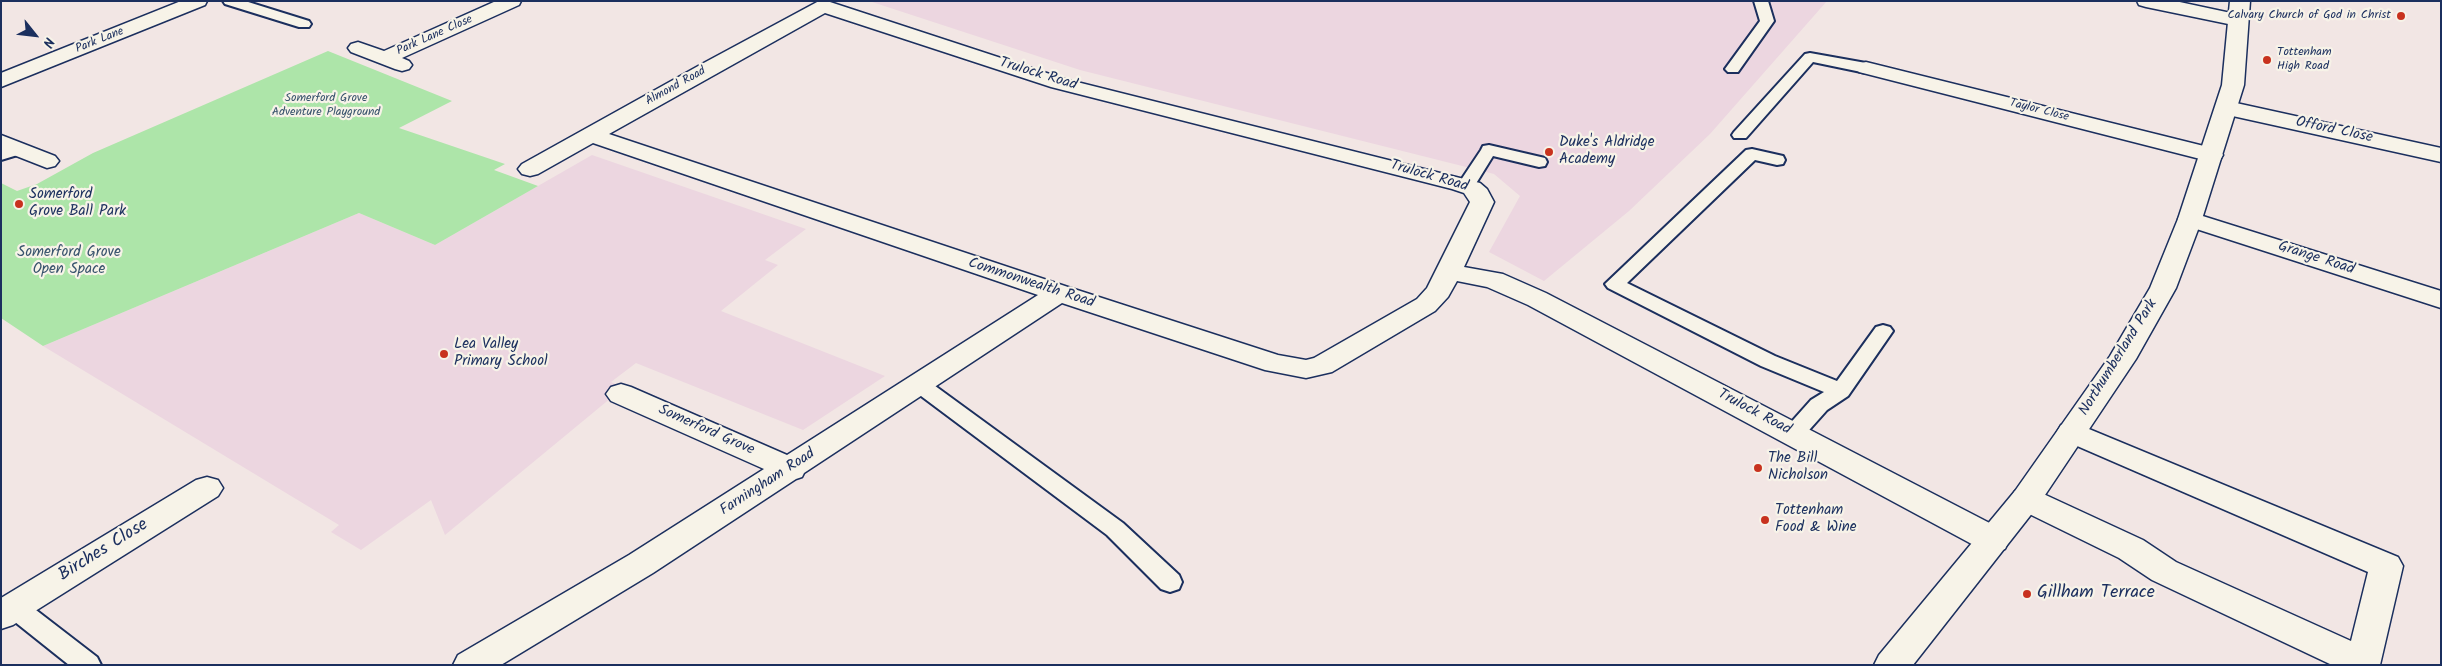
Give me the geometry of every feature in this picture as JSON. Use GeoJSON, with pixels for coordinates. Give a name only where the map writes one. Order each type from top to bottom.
{"type":"FeatureCollection","features":[{"type":"Feature","properties":{"kind":"street"},"geometry":{"type":"LineString","coordinates":[[146,1],[175,10]]}},
{"type":"Feature","properties":{"kind":"street","name":"Park Lane"},"geometry":{"type":"LineString","coordinates":[[1,80],[198,1]]}},
{"type":"Feature","properties":{"kind":"street","name":"Park Lane Close"},"geometry":{"type":"LineString","coordinates":[[385,58],[512,1]]}},
{"type":"Feature","properties":{"kind":"street"},"geometry":{"type":"LineString","coordinates":[[2146,1],[2239,10]]}},
{"type":"Feature","properties":{"kind":"street","name":"Almond Road"},"geometry":{"type":"LineString","coordinates":[[530,169],[823,6]]}},
{"type":"Feature","properties":{"kind":"street","name":"Trulock Road"},"geometry":{"type":"LineString","coordinates":[[823,6],[1058,83],[1466,186],[1479,194],[1482,202],[1447,272],[1494,280],[1514,288],[1794,433],[1993,540]]}},
{"type":"Feature","properties":{"kind":"street","name":"Northumberland Park"},"geometry":{"type":"LineString","coordinates":[[1892,665],[2026,499],[2122,359],[2163,288],[2190,219],[2227,108],[2233,85],[2239,10]]}},
{"type":"Feature","properties":{"kind":"street","name":"Park Lane Close"},"geometry":{"type":"LineString","coordinates":[[358,48],[408,68]]}},
{"type":"Feature","properties":{"kind":"street","name":"Taylor Close"},"geometry":{"type":"LineString","coordinates":[[1866,68],[2212,155]]}},
{"type":"Feature","properties":{"kind":"street","name":"Offord Close"},"geometry":{"type":"LineString","coordinates":[[2227,108],[2441,155]]}},
{"type":"Feature","properties":{"kind":"street","name":"Commonwealth Road"},"geometry":{"type":"LineString","coordinates":[[591,135],[1275,364],[1306,369],[1322,366],[1426,305],[1439,291],[1447,272]]}},
{"type":"Feature","properties":{"kind":"street"},"geometry":{"type":"LineString","coordinates":[[7,149],[47,160]]}},
{"type":"Feature","properties":{"kind":"street","name":"Grange Road"},"geometry":{"type":"LineString","coordinates":[[2190,219],[2441,300]]}},
{"type":"Feature","properties":{"kind":"street","name":"Farningham Road"},"geometry":{"type":"LineString","coordinates":[[471,665],[641,564],[791,469],[1059,293]]}},
{"type":"Feature","properties":{"kind":"street","name":"Somerford Grove"},"geometry":{"type":"LineString","coordinates":[[621,394],[791,469]]}},
{"type":"Feature","properties":{"kind":"street"},"geometry":{"type":"LineString","coordinates":[[2026,499],[2131,549],[2164,571],[2363,663],[2386,566],[2072,432]]}},
{"type":"Feature","properties":{"kind":"street","name":"Birches Close"},"geometry":{"type":"LineString","coordinates":[[8,611],[207,488]]}},
{"type":"Feature","properties":{"kind":"lane"},"geometry":{"type":"LineString","coordinates":[[230,1],[304,24]]}},
{"type":"Feature","properties":{"kind":"lane"},"geometry":{"type":"LineString","coordinates":[[1733,69],[1767,21],[1761,1]]}},
{"type":"Feature","properties":{"kind":"lane"},"geometry":{"type":"LineString","coordinates":[[1740,135],[1810,57],[1866,68]]}},
{"type":"Feature","properties":{"kind":"lane"},"geometry":{"type":"LineString","coordinates":[[1466,186],[1489,150],[1539,162]]}},
{"type":"Feature","properties":{"kind":"lane"},"geometry":{"type":"LineString","coordinates":[[1776,160],[1752,154],[1615,284],[1768,361],[1841,391]]}},
{"type":"Feature","properties":{"kind":"lane"},"geometry":{"type":"LineString","coordinates":[[1794,433],[1818,405],[1841,391],[1882,332]]}},
{"type":"Feature","properties":{"kind":"lane"},"geometry":{"type":"LineString","coordinates":[[920,385],[1115,528],[1170,582]]}},
{"type":"Feature","properties":{"kind":"lane"},"geometry":{"type":"LineString","coordinates":[[8,611],[88,665]]}},
{"type":"Feature","properties":{"kind":"shaded area","name":"Duke's Aldridge Academy"},"geometry":{"type":"Polygon","coordinates":[[[869,1],[1827,1],[1710,134],[1629,211],[1544,281],[1489,252],[1520,196],[1494,174],[1080,70],[869,1]]]}},
{"type":"Feature","properties":{"kind":"shaded area","name":"Lea Valley Primary School"},"geometry":{"type":"Polygon","coordinates":[[[592,155],[806,229],[765,260],[778,265],[721,311],[885,376],[803,430],[636,363],[611,382],[623,388],[445,535],[431,500],[361,550],[331,532],[339,525],[43,346],[359,213],[435,245],[592,155]]]}},
{"type":"Feature","properties":{"kind":"green space","name":"Somerford Grove Open Space"},"geometry":{"type":"Polygon","coordinates":[[[328,51],[452,101],[399,128],[505,164],[494,170],[538,186],[435,245],[359,213],[43,346],[1,318],[1,183],[17,191],[37,184],[93,153],[328,51]]]}},
{"type":"Feature","properties":{"kind":"place","name":"Calvary Church of God in Christ"},"geometry":{"type":"Point","coordinates":[2401,16]}},
{"type":"Feature","properties":{"kind":"place","name":"Tottenham High Road"},"geometry":{"type":"Point","coordinates":[2267,60]}},
{"type":"Feature","properties":{"kind":"place","name":"Duke's Aldridge Academy"},"geometry":{"type":"Point","coordinates":[1549,152]}},
{"type":"Feature","properties":{"kind":"place","name":"Somerford Grove Ball Park"},"geometry":{"type":"Point","coordinates":[19,204]}},
{"type":"Feature","properties":{"kind":"place","name":"Lea Valley Primary School"},"geometry":{"type":"Point","coordinates":[444,354]}},
{"type":"Feature","properties":{"kind":"place","name":"The Bill Nicholson"},"geometry":{"type":"Point","coordinates":[1758,468]}},
{"type":"Feature","properties":{"kind":"place","name":"Tottenham Food & Wine"},"geometry":{"type":"Point","coordinates":[1765,520]}},
{"type":"Feature","properties":{"kind":"place","name":"Gillham Terrace"},"geometry":{"type":"Point","coordinates":[2027,594]}},
{"type":"Feature","properties":{"kind":"park label","name":"Somerford Grove Adventure Playground"},"geometry":{"type":"Point","coordinates":[326,106]}}]}
